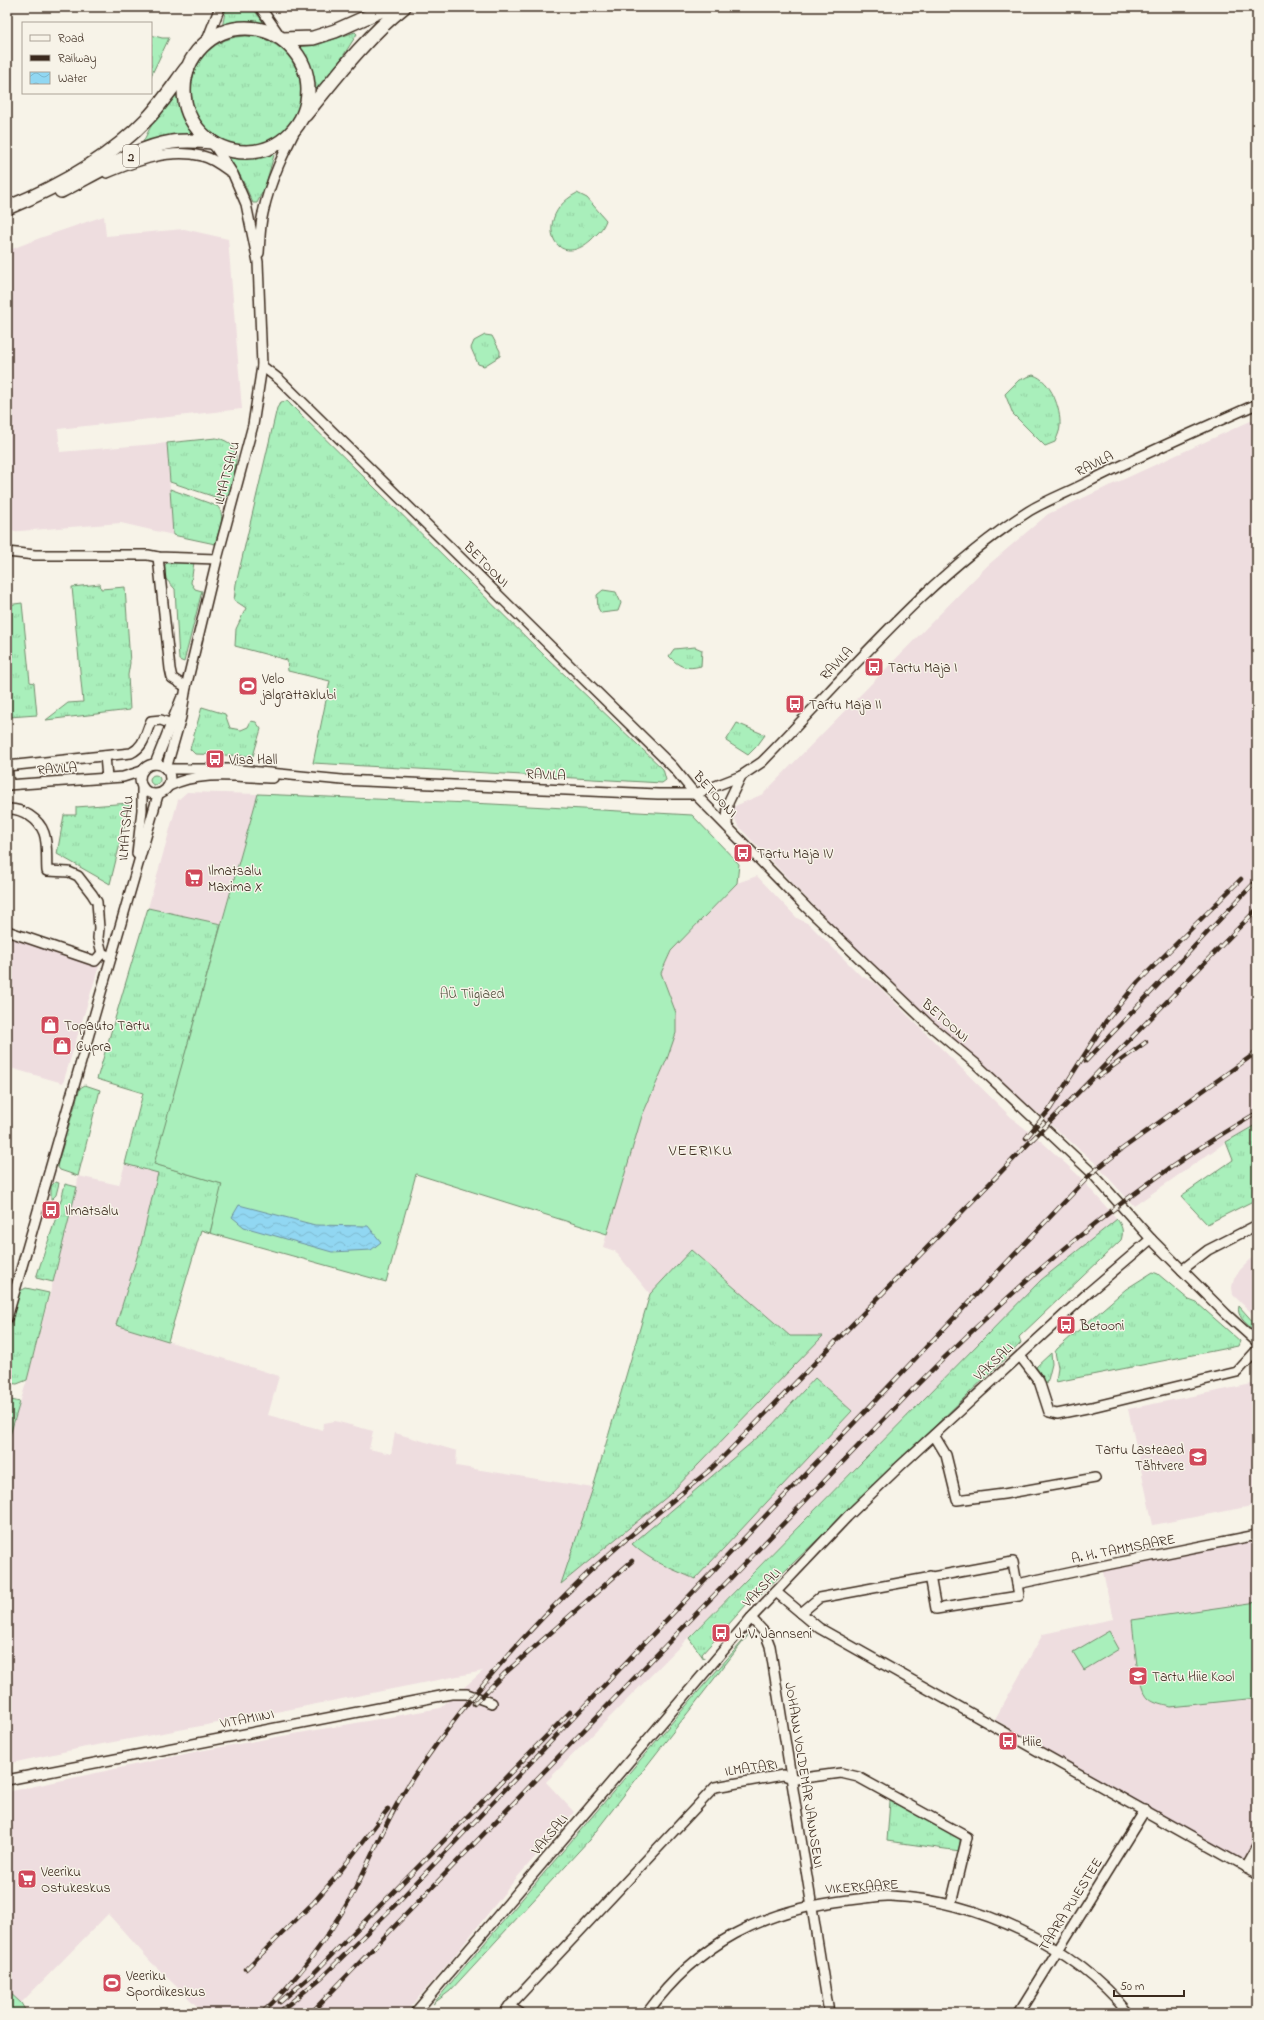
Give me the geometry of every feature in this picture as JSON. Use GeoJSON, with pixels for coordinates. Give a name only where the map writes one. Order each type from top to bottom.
{"type":"FeatureCollection","features":[{"type":"Feature","properties":{"kind":"highway"},"geometry":{"type":"LineString","coordinates":[[282,39],[313,38],[335,31],[389,7]]}},
{"type":"Feature","properties":{"kind":"highway"},"geometry":{"type":"LineString","coordinates":[[300,121],[308,99],[307,76],[298,56],[282,39],[268,31],[252,28],[235,29],[225,32],[206,43],[197,52],[190,64],[185,81],[185,98],[190,115],[199,130],[212,142],[225,148],[239,152],[260,150],[280,142],[292,133],[300,121],[360,49],[391,17],[404,7]]}},
{"type":"Feature","properties":{"kind":"highway","name":"2"},"geometry":{"type":"LineString","coordinates":[[7,208],[60,183],[121,144],[149,117],[190,64]]}},
{"type":"Feature","properties":{"kind":"highway","name":"2"},"geometry":{"type":"LineString","coordinates":[[7,217],[142,150],[159,144],[186,140],[212,142]]}},
{"type":"Feature","properties":{"kind":"street"},"geometry":{"type":"LineString","coordinates":[[206,43],[220,7]]}},
{"type":"Feature","properties":{"kind":"street"},"geometry":{"type":"LineString","coordinates":[[260,7],[282,39]]}},
{"type":"Feature","properties":{"kind":"street","name":"ILMATSALU"},"geometry":{"type":"LineString","coordinates":[[166,769],[182,717],[186,687],[217,559],[253,425],[262,366],[258,262],[263,213],[281,156],[300,121]]}},
{"type":"Feature","properties":{"kind":"street","name":"ILMATSALU"},"geometry":{"type":"LineString","coordinates":[[212,142],[233,174],[246,204],[258,262]]}},
{"type":"Feature","properties":{"kind":"street"},"geometry":{"type":"LineString","coordinates":[[57,193],[140,160],[168,155],[202,156],[217,162],[233,174]]}},
{"type":"Feature","properties":{"kind":"street","name":"BETOONI"},"geometry":{"type":"LineString","coordinates":[[262,366],[280,380],[673,766],[695,794],[797,898],[910,1007],[976,1064],[1092,1173],[1151,1239],[1257,1342]]}},
{"type":"Feature","properties":{"kind":"street","name":"RAVILA"},"geometry":{"type":"LineString","coordinates":[[169,786],[184,779],[199,777],[300,777],[658,794],[695,794],[741,776],[762,762],[894,624],[944,575],[1030,511],[1109,472],[1257,404]]}},
{"type":"Feature","properties":{"kind":"street"},"geometry":{"type":"LineString","coordinates":[[7,552],[36,555],[148,555],[158,557],[217,559]]}},
{"type":"Feature","properties":{"kind":"street"},"geometry":{"type":"LineString","coordinates":[[158,557],[170,669],[172,678],[186,687]]}},
{"type":"Feature","properties":{"kind":"street","name":"ILMATSALU"},"geometry":{"type":"LineString","coordinates":[[155,764],[186,687]]}},
{"type":"Feature","properties":{"kind":"street"},"geometry":{"type":"LineString","coordinates":[[7,766],[131,753],[138,750],[146,739],[151,721],[161,720],[171,724]]}},
{"type":"Feature","properties":{"kind":"street"},"geometry":{"type":"LineString","coordinates":[[105,756],[107,778]]}},
{"type":"Feature","properties":{"kind":"street"},"geometry":{"type":"LineString","coordinates":[[155,764],[166,769],[170,777],[169,786],[162,793],[149,794],[142,786],[142,771],[155,764]]}},
{"type":"Feature","properties":{"kind":"street","name":"RAVILA"},"geometry":{"type":"LineString","coordinates":[[7,766],[8,785],[123,777],[142,771]]}},
{"type":"Feature","properties":{"kind":"street","name":"RAVILA"},"geometry":{"type":"LineString","coordinates":[[166,769],[229,769],[273,772],[300,777]]}},
{"type":"Feature","properties":{"kind":"street"},"geometry":{"type":"LineString","coordinates":[[727,825],[728,803],[741,776]]}},
{"type":"Feature","properties":{"kind":"street","name":"RAVILA"},"geometry":{"type":"LineString","coordinates":[[123,777],[142,786]]}},
{"type":"Feature","properties":{"kind":"street","name":"ILMATSALU"},"geometry":{"type":"LineString","coordinates":[[136,869],[142,810],[142,786]]}},
{"type":"Feature","properties":{"kind":"street","name":"ILMATSALU"},"geometry":{"type":"LineString","coordinates":[[7,1318],[158,794]]}},
{"type":"Feature","properties":{"kind":"street"},"geometry":{"type":"LineString","coordinates":[[7,810],[21,811],[39,826],[44,834],[47,870],[69,872],[78,876],[92,894],[97,902],[99,928],[98,938],[102,953]]}},
{"type":"Feature","properties":{"kind":"street"},"geometry":{"type":"LineString","coordinates":[[7,932],[95,960],[102,953]]}},
{"type":"Feature","properties":{"kind":"street"},"geometry":{"type":"LineString","coordinates":[[102,953],[112,957]]}},
{"type":"Feature","properties":{"kind":"street"},"geometry":{"type":"LineString","coordinates":[[1182,1270],[1208,1250],[1257,1225]]}},
{"type":"Feature","properties":{"kind":"street","name":"VAKSALI"},"geometry":{"type":"LineString","coordinates":[[415,2013],[751,1618],[847,1517],[1020,1356],[1151,1239]]}},
{"type":"Feature","properties":{"kind":"street"},"geometry":{"type":"LineString","coordinates":[[1020,1356],[1039,1381],[1049,1412],[1057,1414],[1237,1372],[1257,1350]]}},
{"type":"Feature","properties":{"kind":"street"},"geometry":{"type":"LineString","coordinates":[[934,1435],[946,1455],[957,1500],[1004,1494],[1094,1478]]}},
{"type":"Feature","properties":{"kind":"street","name":"A. H. TAMMSAARE"},"geometry":{"type":"LineString","coordinates":[[1017,1584],[1257,1536]]}},
{"type":"Feature","properties":{"kind":"street"},"geometry":{"type":"LineString","coordinates":[[801,1613],[819,1598],[930,1576],[1013,1562],[1019,1596],[936,1609],[930,1576]]}},
{"type":"Feature","properties":{"kind":"street"},"geometry":{"type":"LineString","coordinates":[[776,1592],[819,1628],[1257,1874]]}},
{"type":"Feature","properties":{"kind":"street","name":"JOHANN VOLDEMAR JANNSENI"},"geometry":{"type":"LineString","coordinates":[[751,1618],[765,1633],[768,1640],[829,2013]]}},
{"type":"Feature","properties":{"kind":"street","name":"VITAMIINI"},"geometry":{"type":"LineString","coordinates":[[7,1780],[451,1694],[467,1694],[492,1703]]}},
{"type":"Feature","properties":{"kind":"street","name":"ILMATARI"},"geometry":{"type":"LineString","coordinates":[[506,2010],[715,1787],[783,1775],[796,1779],[841,1773],[850,1774],[967,1837],[951,1904]]}},
{"type":"Feature","properties":{"kind":"street","name":"TAARA PUIESTEE"},"geometry":{"type":"LineString","coordinates":[[1019,2013],[1145,1810]]}},
{"type":"Feature","properties":{"kind":"street"},"geometry":{"type":"LineString","coordinates":[[1244,1867],[1257,1844]]}},
{"type":"Feature","properties":{"kind":"street","name":"VIKERKAARE"},"geometry":{"type":"LineString","coordinates":[[647,2013],[666,1988],[692,1962],[753,1923],[812,1905],[890,1896],[951,1904],[1012,1926],[1059,1950],[1114,1994],[1129,2013]]}},
{"type":"Feature","properties":{"kind":"street"},"geometry":{"type":"LineString","coordinates":[[506,2010],[520,2013]]}},
{"type":"Feature","properties":{"kind":"shaded area"},"geometry":{"type":"Polygon","coordinates":[[[104,216],[106,236],[184,229],[228,239],[242,409],[58,429],[60,452],[167,443],[173,535],[121,523],[7,532],[7,251],[104,216]]]}},
{"type":"Feature","properties":{"kind":"shaded area"},"geometry":{"type":"Polygon","coordinates":[[[1257,418],[1257,1124],[1226,1142],[1134,1206],[1094,1162],[953,1040],[836,929],[738,826],[732,812],[735,806],[763,794],[987,566],[1048,514],[1257,418]]]}},
{"type":"Feature","properties":{"kind":"shaded area"},"geometry":{"type":"Polygon","coordinates":[[[187,792],[258,794],[221,924],[148,908],[178,800],[187,792]]]}},
{"type":"Feature","properties":{"kind":"shaded area"},"geometry":{"type":"Polygon","coordinates":[[[757,876],[797,918],[809,924],[861,976],[874,982],[1013,1119],[1041,1141],[1078,1175],[1117,1219],[1041,1280],[546,1782],[574,1812],[514,1881],[451,1960],[405,2013],[204,2013],[151,1962],[108,1914],[21,2003],[7,1990],[7,1792],[199,1751],[440,1708],[483,1671],[266,1714],[86,1747],[7,1764],[7,1445],[27,1380],[53,1282],[77,1187],[78,1176],[119,1185],[125,1164],[159,1172],[141,1244],[116,1325],[279,1376],[268,1415],[323,1430],[324,1423],[335,1421],[373,1431],[369,1449],[391,1454],[395,1433],[457,1451],[456,1466],[593,1488],[562,1584],[823,1336],[790,1336],[691,1250],[650,1294],[615,1251],[603,1247],[642,1116],[667,1059],[676,1013],[661,973],[671,951],[737,883],[757,876]],[[815,1378],[771,1426],[695,1578],[852,1411],[815,1378]]]}},
{"type":"Feature","properties":{"kind":"shaded area"},"geometry":{"type":"Polygon","coordinates":[[[7,935],[99,966],[63,1083],[7,1067],[7,935]]]}},
{"type":"Feature","properties":{"kind":"shaded area"},"geometry":{"type":"Polygon","coordinates":[[[1257,1253],[1257,1318],[1233,1295],[1232,1287],[1234,1279],[1240,1270],[1257,1253]]]}},
{"type":"Feature","properties":{"kind":"shaded area","name":"Tartu Lasteaed Tähtvere"},"geometry":{"type":"Polygon","coordinates":[[[1257,1383],[1257,1505],[1153,1525],[1128,1409],[1257,1383]]]}},
{"type":"Feature","properties":{"kind":"shaded area","name":"Tartu Hiie Kool"},"geometry":{"type":"Polygon","coordinates":[[[1257,1536],[1257,1844],[1244,1867],[1145,1810],[995,1719],[1043,1634],[1113,1619],[1102,1567],[1257,1536]]]}},
{"type":"Feature","properties":{"kind":"green space"},"geometry":{"type":"Polygon","coordinates":[[[226,7],[252,7],[266,26],[249,23],[222,28],[226,7]]]}},
{"type":"Feature","properties":{"kind":"green space"},"geometry":{"type":"Polygon","coordinates":[[[355,32],[357,34],[338,64],[314,93],[309,67],[298,47],[317,45],[355,32]]]}},
{"type":"Feature","properties":{"kind":"green space"},"geometry":{"type":"Polygon","coordinates":[[[152,35],[169,38],[152,74],[152,35]]]}},
{"type":"Feature","properties":{"kind":"green space"},"geometry":{"type":"Polygon","coordinates":[[[246,36],[257,37],[267,41],[285,52],[296,70],[300,80],[300,102],[296,112],[285,130],[267,141],[257,145],[246,146],[235,145],[225,141],[207,130],[196,112],[192,102],[191,91],[192,80],[196,70],[207,52],[225,41],[235,37],[246,36]]]}},
{"type":"Feature","properties":{"kind":"green space"},"geometry":{"type":"Polygon","coordinates":[[[179,89],[184,115],[194,134],[169,136],[142,144],[154,120],[179,89]]]}},
{"type":"Feature","properties":{"kind":"green space"},"geometry":{"type":"Polygon","coordinates":[[[272,153],[274,155],[265,187],[257,203],[253,203],[241,177],[229,157],[248,158],[272,153]]]}},
{"type":"Feature","properties":{"kind":"green space"},"geometry":{"type":"Polygon","coordinates":[[[577,193],[587,198],[606,220],[602,228],[591,240],[578,248],[567,250],[558,246],[553,238],[552,227],[555,215],[563,203],[577,193]]]}},
{"type":"Feature","properties":{"kind":"green space"},"geometry":{"type":"Polygon","coordinates":[[[485,335],[492,336],[500,351],[500,356],[484,366],[478,364],[471,348],[474,341],[485,335]]]}},
{"type":"Feature","properties":{"kind":"green space"},"geometry":{"type":"Polygon","coordinates":[[[1033,375],[1039,378],[1050,389],[1059,412],[1060,430],[1055,442],[1045,446],[1013,414],[1005,394],[1019,380],[1033,375]]]}},
{"type":"Feature","properties":{"kind":"green space"},"geometry":{"type":"Polygon","coordinates":[[[287,401],[545,656],[663,769],[666,780],[662,783],[313,763],[330,681],[288,671],[287,660],[235,646],[236,629],[246,608],[234,600],[236,584],[277,408],[281,402],[287,401]]]}},
{"type":"Feature","properties":{"kind":"green space"},"geometry":{"type":"Polygon","coordinates":[[[216,438],[226,441],[232,446],[235,453],[235,469],[229,495],[223,498],[215,497],[170,482],[167,443],[216,438]]]}},
{"type":"Feature","properties":{"kind":"green space"},"geometry":{"type":"Polygon","coordinates":[[[170,489],[217,506],[220,510],[222,519],[215,544],[173,535],[170,489]]]}},
{"type":"Feature","properties":{"kind":"green space"},"geometry":{"type":"Polygon","coordinates":[[[168,562],[194,562],[191,583],[195,589],[202,591],[184,662],[179,660],[175,589],[165,578],[165,565],[168,562]]]}},
{"type":"Feature","properties":{"kind":"green space"},"geometry":{"type":"Polygon","coordinates":[[[100,584],[101,589],[125,587],[130,663],[128,675],[130,710],[46,720],[68,703],[83,702],[72,587],[100,584]]]}},
{"type":"Feature","properties":{"kind":"green space"},"geometry":{"type":"Polygon","coordinates":[[[603,590],[616,592],[621,603],[618,611],[601,613],[598,608],[597,595],[603,590]]]}},
{"type":"Feature","properties":{"kind":"green space"},"geometry":{"type":"Polygon","coordinates":[[[22,603],[30,682],[34,683],[37,715],[9,717],[7,684],[7,605],[22,603]]]}},
{"type":"Feature","properties":{"kind":"green space"},"geometry":{"type":"Polygon","coordinates":[[[695,647],[702,650],[701,666],[691,668],[683,667],[669,656],[674,649],[695,647]]]}},
{"type":"Feature","properties":{"kind":"green space"},"geometry":{"type":"Polygon","coordinates":[[[202,707],[225,714],[230,728],[241,730],[248,727],[251,721],[256,722],[261,729],[253,756],[195,754],[190,749],[202,707]]]}},
{"type":"Feature","properties":{"kind":"green space"},"geometry":{"type":"Polygon","coordinates":[[[737,723],[765,735],[748,755],[726,741],[737,723]]]}},
{"type":"Feature","properties":{"kind":"green space"},"geometry":{"type":"Polygon","coordinates":[[[153,775],[157,775],[159,776],[159,784],[153,785],[150,782],[150,778],[153,775]]]}},
{"type":"Feature","properties":{"kind":"green space","name":"AÜ Tiigiaed"},"geometry":{"type":"Polygon","coordinates":[[[258,794],[492,804],[692,815],[739,864],[737,883],[671,951],[661,973],[676,1013],[676,1033],[667,1059],[642,1116],[607,1234],[416,1174],[386,1282],[210,1233],[222,1184],[154,1164],[258,794]]]}},
{"type":"Feature","properties":{"kind":"green space"},"geometry":{"type":"Polygon","coordinates":[[[130,803],[110,884],[57,854],[64,815],[76,815],[76,807],[130,803]]]}},
{"type":"Feature","properties":{"kind":"green space"},"geometry":{"type":"Polygon","coordinates":[[[148,908],[221,924],[155,1164],[223,1184],[210,1233],[201,1230],[168,1341],[116,1325],[141,1244],[158,1173],[125,1164],[143,1093],[97,1079],[148,908]]]}},
{"type":"Feature","properties":{"kind":"green space"},"geometry":{"type":"Polygon","coordinates":[[[85,1085],[100,1090],[78,1176],[60,1170],[57,1166],[80,1088],[85,1085]]]}},
{"type":"Feature","properties":{"kind":"green space"},"geometry":{"type":"Polygon","coordinates":[[[1257,1124],[1257,1199],[1207,1224],[1181,1196],[1233,1160],[1226,1142],[1257,1124]]]}},
{"type":"Feature","properties":{"kind":"green space"},"geometry":{"type":"Polygon","coordinates":[[[55,1182],[59,1183],[56,1195],[51,1200],[51,1186],[55,1182]]]}},
{"type":"Feature","properties":{"kind":"green space"},"geometry":{"type":"Polygon","coordinates":[[[65,1184],[77,1187],[53,1282],[36,1278],[65,1184]]]}},
{"type":"Feature","properties":{"kind":"green space"},"geometry":{"type":"Polygon","coordinates":[[[1117,1219],[1122,1229],[1121,1240],[1019,1337],[1021,1343],[759,1596],[755,1595],[702,1654],[704,1659],[689,1638],[1041,1280],[1117,1219]]]}},
{"type":"Feature","properties":{"kind":"green space"},"geometry":{"type":"Polygon","coordinates":[[[691,1250],[790,1336],[823,1336],[668,1496],[561,1584],[593,1488],[650,1294],[691,1250]]]}},
{"type":"Feature","properties":{"kind":"green space"},"geometry":{"type":"Polygon","coordinates":[[[1153,1272],[1158,1274],[1189,1300],[1197,1303],[1240,1341],[1238,1346],[1056,1382],[1058,1367],[1055,1352],[1057,1349],[1126,1289],[1153,1272]]]}},
{"type":"Feature","properties":{"kind":"green space"},"geometry":{"type":"Polygon","coordinates":[[[26,1288],[49,1293],[27,1380],[17,1384],[7,1383],[7,1337],[20,1291],[26,1288]]]}},
{"type":"Feature","properties":{"kind":"green space"},"geometry":{"type":"Polygon","coordinates":[[[1239,1306],[1255,1324],[1252,1329],[1240,1316],[1238,1310],[1239,1306]]]}},
{"type":"Feature","properties":{"kind":"green space"},"geometry":{"type":"Polygon","coordinates":[[[1051,1353],[1052,1364],[1047,1384],[1036,1367],[1051,1353]]]}},
{"type":"Feature","properties":{"kind":"green space"},"geometry":{"type":"Polygon","coordinates":[[[815,1378],[852,1411],[695,1579],[654,1560],[632,1544],[771,1426],[815,1378]]]}},
{"type":"Feature","properties":{"kind":"green space"},"geometry":{"type":"Polygon","coordinates":[[[7,1399],[20,1402],[7,1445],[7,1399]]]}},
{"type":"Feature","properties":{"kind":"green space"},"geometry":{"type":"Polygon","coordinates":[[[1257,1602],[1257,1698],[1170,1707],[1156,1703],[1149,1699],[1145,1693],[1139,1674],[1132,1620],[1257,1602]]]}},
{"type":"Feature","properties":{"kind":"green space"},"geometry":{"type":"Polygon","coordinates":[[[1109,1631],[1119,1649],[1084,1670],[1073,1652],[1109,1631]]]}},
{"type":"Feature","properties":{"kind":"green space"},"geometry":{"type":"Polygon","coordinates":[[[749,1634],[589,1840],[450,1991],[433,2004],[697,1693],[749,1634]]]}},
{"type":"Feature","properties":{"kind":"green space"},"geometry":{"type":"Polygon","coordinates":[[[890,1801],[960,1837],[960,1851],[887,1841],[890,1801]]]}},
{"type":"Feature","properties":{"kind":"green space"},"geometry":{"type":"Polygon","coordinates":[[[7,1990],[21,2003],[27,2013],[7,2013],[7,1990]]]}},
{"type":"Feature","properties":{"kind":"water"},"geometry":{"type":"Polygon","coordinates":[[[239,1205],[315,1225],[368,1226],[381,1242],[371,1250],[332,1252],[244,1227],[232,1217],[239,1205]]]}},
{"type":"Feature","properties":{"kind":"railway"},"geometry":{"type":"LineString","coordinates":[[1026,1138],[1050,1109],[1106,1021],[1138,982],[1241,879]]}},
{"type":"Feature","properties":{"kind":"railway"},"geometry":{"type":"LineString","coordinates":[[1086,1061],[1257,880]]}},
{"type":"Feature","properties":{"kind":"railway"},"geometry":{"type":"LineString","coordinates":[[262,2013],[288,1986],[322,1943],[351,1897],[389,1819],[406,1788],[435,1746],[496,1668],[541,1619],[588,1573],[633,1533],[711,1469],[1257,909]]}},
{"type":"Feature","properties":{"kind":"railway"},"geometry":{"type":"LineString","coordinates":[[1098,1077],[1146,1042]]}},
{"type":"Feature","properties":{"kind":"railway"},"geometry":{"type":"LineString","coordinates":[[278,2013],[322,1977],[395,1905],[1092,1173],[1122,1149],[1257,1052]]}},
{"type":"Feature","properties":{"kind":"railway"},"geometry":{"type":"LineString","coordinates":[[311,2013],[956,1346],[1036,1272],[1078,1237],[1165,1172],[1210,1141],[1257,1113]]}},
{"type":"Feature","properties":{"kind":"railway"},"geometry":{"type":"LineString","coordinates":[[474,1704],[504,1674],[632,1561]]}},
{"type":"Feature","properties":{"kind":"railway"},"geometry":{"type":"LineString","coordinates":[[280,2002],[313,1974],[570,1712]]}},
{"type":"Feature","properties":{"kind":"railway"},"geometry":{"type":"LineString","coordinates":[[246,1969],[314,1902],[335,1878],[388,1809]]}},
{"type":"Feature","properties":{"kind":"place","name":"Tartu Maja I"},"geometry":{"type":"Point","coordinates":[874,667]}},
{"type":"Feature","properties":{"kind":"place","name":"Velo jalgrattaklubi"},"geometry":{"type":"Point","coordinates":[248,686]}},
{"type":"Feature","properties":{"kind":"place","name":"Tartu Maja II"},"geometry":{"type":"Point","coordinates":[795,704]}},
{"type":"Feature","properties":{"kind":"place","name":"Visa Hall"},"geometry":{"type":"Point","coordinates":[215,759]}},
{"type":"Feature","properties":{"kind":"place","name":"Tartu Maja IV"},"geometry":{"type":"Point","coordinates":[743,853]}},
{"type":"Feature","properties":{"kind":"place","name":"Ilmatsalu Maxima X"},"geometry":{"type":"Point","coordinates":[194,878]}},
{"type":"Feature","properties":{"kind":"place","name":"Topauto Tartu"},"geometry":{"type":"Point","coordinates":[50,1025]}},
{"type":"Feature","properties":{"kind":"place","name":"Cupra"},"geometry":{"type":"Point","coordinates":[62,1046]}},
{"type":"Feature","properties":{"kind":"place","name":"Ilmatsalu"},"geometry":{"type":"Point","coordinates":[51,1210]}},
{"type":"Feature","properties":{"kind":"place","name":"Betooni"},"geometry":{"type":"Point","coordinates":[1066,1325]}},
{"type":"Feature","properties":{"kind":"place","name":"Tartu Lasteaed Tähtvere"},"geometry":{"type":"Point","coordinates":[1198,1457]}},
{"type":"Feature","properties":{"kind":"place","name":"J. V. Jannseni"},"geometry":{"type":"Point","coordinates":[721,1633]}},
{"type":"Feature","properties":{"kind":"place","name":"Tartu Hiie Kool"},"geometry":{"type":"Point","coordinates":[1138,1676]}},
{"type":"Feature","properties":{"kind":"place","name":"Hiie"},"geometry":{"type":"Point","coordinates":[1008,1741]}},
{"type":"Feature","properties":{"kind":"place","name":"Veeriku Ostukeskus"},"geometry":{"type":"Point","coordinates":[27,1879]}},
{"type":"Feature","properties":{"kind":"place","name":"Veeriku Spordikeskus"},"geometry":{"type":"Point","coordinates":[112,1983]}},
{"type":"Feature","properties":{"kind":"district","name":"VEERIKU"},"geometry":{"type":"Point","coordinates":[701,1149]}}]}
